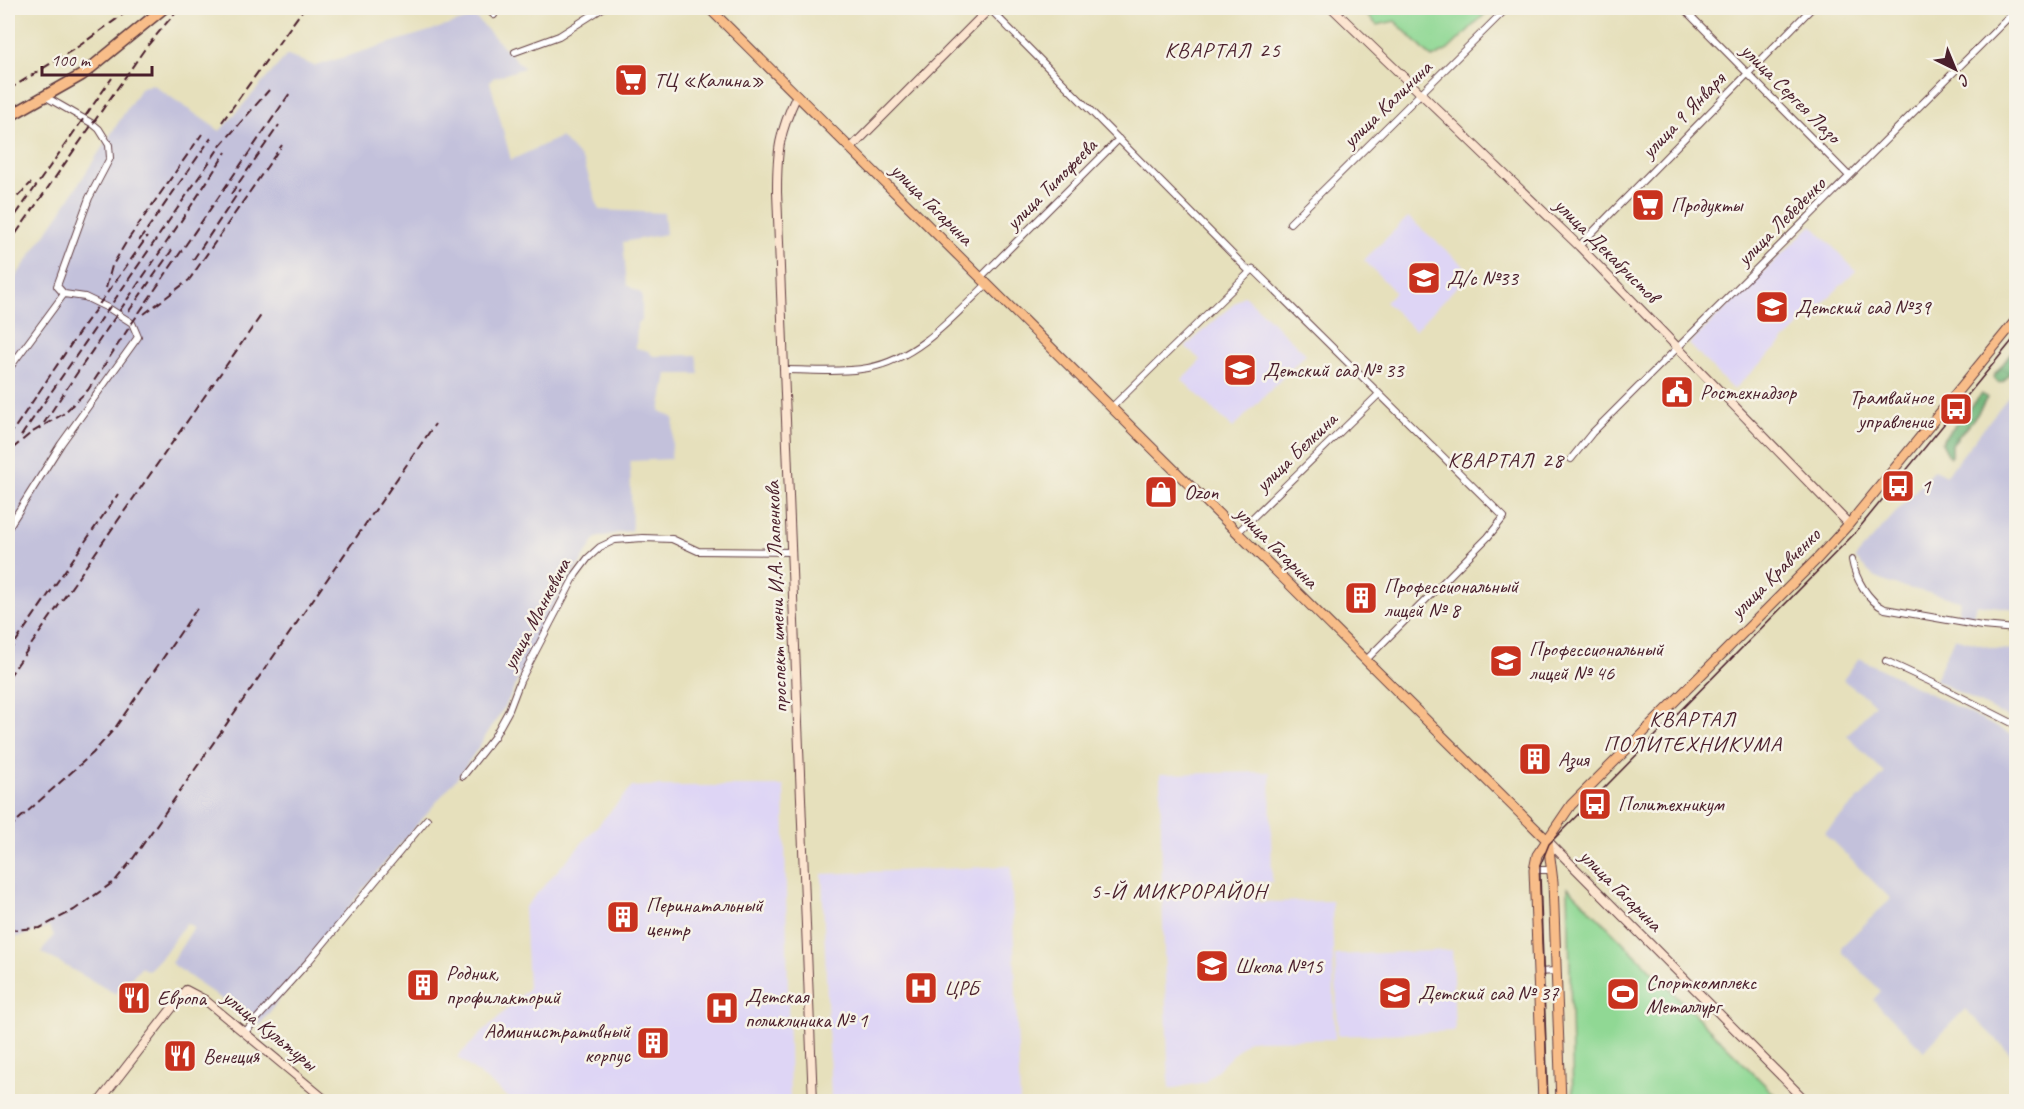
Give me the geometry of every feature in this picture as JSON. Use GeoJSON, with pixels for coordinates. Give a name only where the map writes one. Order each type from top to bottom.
{"type":"FeatureCollection","features":[{"type":"Feature","properties":{"kind":"highway"},"geometry":{"type":"LineString","coordinates":[[8,117],[82,75],[164,8]]}},
{"type":"Feature","properties":{"kind":"main road","name":"улица Гагарина"},"geometry":{"type":"LineString","coordinates":[[709,8],[1807,1101]]}},
{"type":"Feature","properties":{"kind":"main road"},"geometry":{"type":"LineString","coordinates":[[851,148],[990,8]]}},
{"type":"Feature","properties":{"kind":"main road","name":"улица Декабристов"},"geometry":{"type":"LineString","coordinates":[[1332,8],[1579,246],[1849,524]]}},
{"type":"Feature","properties":{"kind":"main road","name":"проспект имени И.А. Лапенкова"},"geometry":{"type":"LineString","coordinates":[[797,95],[784,122],[778,150],[777,192],[813,1101]]}},
{"type":"Feature","properties":{"kind":"main road","name":"улица Кравченко"},"geometry":{"type":"LineString","coordinates":[[1543,1101],[1534,870],[1537,855],[1571,805],[1818,558],[1849,524],[2016,320]]}},
{"type":"Feature","properties":{"kind":"main road"},"geometry":{"type":"LineString","coordinates":[[1548,842],[1561,1101]]}},
{"type":"Feature","properties":{"kind":"main road","name":"улица Культуры"},"geometry":{"type":"LineString","coordinates":[[99,1101],[186,990],[205,1000],[246,1032],[328,1101]]}},
{"type":"Feature","properties":{"kind":"street"},"geometry":{"type":"LineString","coordinates":[[486,8],[494,15]]}},
{"type":"Feature","properties":{"kind":"street"},"geometry":{"type":"LineString","coordinates":[[514,52],[559,36],[603,8]]}},
{"type":"Feature","properties":{"kind":"street"},"geometry":{"type":"LineString","coordinates":[[990,8],[1119,139],[1504,518],[1366,660]]}},
{"type":"Feature","properties":{"kind":"street","name":"улица Калинина"},"geometry":{"type":"LineString","coordinates":[[1290,224],[1507,8]]}},
{"type":"Feature","properties":{"kind":"street","name":"улица Сергея Лазо"},"geometry":{"type":"LineString","coordinates":[[1683,8],[1849,176]]}},
{"type":"Feature","properties":{"kind":"street","name":"улица 9 Января"},"geometry":{"type":"LineString","coordinates":[[1579,246],[1812,8]]}},
{"type":"Feature","properties":{"kind":"street","name":"улица Лебеденко"},"geometry":{"type":"LineString","coordinates":[[1571,459],[1592,433],[2016,10]]}},
{"type":"Feature","properties":{"kind":"street"},"geometry":{"type":"LineString","coordinates":[[8,528],[61,444],[138,337],[132,323],[110,309],[85,297],[64,294],[57,286],[89,198],[110,158],[110,145],[93,124],[46,97]]}},
{"type":"Feature","properties":{"kind":"street","name":"улица Тимофеева"},"geometry":{"type":"LineString","coordinates":[[785,370],[844,371],[870,367],[886,362],[934,335],[1119,139]]}},
{"type":"Feature","properties":{"kind":"street"},"geometry":{"type":"LineString","coordinates":[[1111,408],[1253,270]]}},
{"type":"Feature","properties":{"kind":"street"},"geometry":{"type":"LineString","coordinates":[[8,370],[64,294]]}},
{"type":"Feature","properties":{"kind":"street","name":"улица Белкина"},"geometry":{"type":"LineString","coordinates":[[1238,533],[1378,394]]}},
{"type":"Feature","properties":{"kind":"street","name":"улица Манкевича"},"geometry":{"type":"LineString","coordinates":[[463,776],[494,737],[509,710],[520,681],[576,574],[600,547],[615,540],[643,538],[672,539],[698,551],[792,552]]}},
{"type":"Feature","properties":{"kind":"street"},"geometry":{"type":"LineString","coordinates":[[1852,560],[1856,576],[1874,602],[1885,609],[1982,626],[2016,628]]}},
{"type":"Feature","properties":{"kind":"street"},"geometry":{"type":"LineString","coordinates":[[1886,661],[1931,681],[2016,725]]}},
{"type":"Feature","properties":{"kind":"street"},"geometry":{"type":"LineString","coordinates":[[246,1032],[427,819]]}},
{"type":"Feature","properties":{"kind":"street"},"geometry":{"type":"LineString","coordinates":[[1534,870],[1551,870]]}},
{"type":"Feature","properties":{"kind":"street"},"geometry":{"type":"LineString","coordinates":[[1538,972],[1556,971]]}},
{"type":"Feature","properties":{"kind":"shaded area"},"geometry":{"type":"Polygon","coordinates":[[[475,17],[524,68],[493,78],[490,82],[511,160],[561,137],[584,162],[599,210],[664,213],[666,234],[623,242],[627,285],[642,294],[642,321],[637,323],[636,348],[648,351],[653,356],[696,355],[699,374],[667,374],[660,411],[674,418],[671,459],[630,461],[632,530],[596,538],[551,610],[506,705],[462,772],[369,881],[259,1026],[171,963],[194,927],[186,923],[164,954],[148,971],[141,967],[116,994],[41,952],[54,935],[49,927],[19,937],[8,936],[8,288],[58,216],[140,89],[152,84],[220,131],[287,55],[315,66],[475,17]]]}},
{"type":"Feature","properties":{"kind":"shaded area","name":"Д/с №33"},"geometry":{"type":"Polygon","coordinates":[[[1408,217],[1471,272],[1415,330],[1385,302],[1395,292],[1364,260],[1408,217]]]}},
{"type":"Feature","properties":{"kind":"shaded area","name":"Детский сад №39"},"geometry":{"type":"Polygon","coordinates":[[[1812,225],[1856,271],[1733,390],[1689,344],[1812,225]]]}},
{"type":"Feature","properties":{"kind":"shaded area","name":"Детский сад № 33"},"geometry":{"type":"Polygon","coordinates":[[[1244,295],[1306,354],[1233,428],[1182,380],[1201,360],[1185,347],[1244,295]]]}},
{"type":"Feature","properties":{"kind":"shaded area"},"geometry":{"type":"Polygon","coordinates":[[[2016,387],[2016,609],[1976,604],[1972,620],[1958,617],[1960,600],[1891,584],[1874,577],[1855,558],[1934,470],[1946,476],[2016,387]]]}},
{"type":"Feature","properties":{"kind":"shaded area"},"geometry":{"type":"Polygon","coordinates":[[[1954,638],[1997,649],[2016,650],[2016,722],[1935,680],[1954,638]]]}},
{"type":"Feature","properties":{"kind":"shaded area"},"geometry":{"type":"Polygon","coordinates":[[[1859,658],[2016,737],[2016,1059],[1965,1009],[1924,1051],[1873,1000],[1881,991],[1842,952],[1842,946],[1891,899],[1824,833],[1885,773],[1847,736],[1875,704],[1843,680],[1859,658]]]}},
{"type":"Feature","properties":{"kind":"shaded area"},"geometry":{"type":"Polygon","coordinates":[[[1270,772],[1272,882],[1162,884],[1160,774],[1270,772]]]}},
{"type":"Feature","properties":{"kind":"shaded area"},"geometry":{"type":"Polygon","coordinates":[[[784,786],[790,1101],[513,1101],[457,1057],[528,989],[524,908],[632,787],[784,786]]]}},
{"type":"Feature","properties":{"kind":"shaded area","name":"ЦРБ"},"geometry":{"type":"Polygon","coordinates":[[[1011,866],[1020,1101],[831,1101],[822,874],[1011,866]]]}},
{"type":"Feature","properties":{"kind":"shaded area","name":"Школа №15"},"geometry":{"type":"Polygon","coordinates":[[[1162,894],[1258,894],[1258,902],[1332,901],[1335,1039],[1248,1040],[1205,1082],[1169,1089],[1162,894]]]}},
{"type":"Feature","properties":{"kind":"shaded area","name":"Детский сад № 37"},"geometry":{"type":"Polygon","coordinates":[[[1452,950],[1455,1031],[1338,1036],[1335,955],[1452,950]]]}},
{"type":"Feature","properties":{"kind":"green space"},"geometry":{"type":"Polygon","coordinates":[[[1360,8],[1491,8],[1448,50],[1432,58],[1395,21],[1377,25],[1360,8]]]}},
{"type":"Feature","properties":{"kind":"green space"},"geometry":{"type":"Polygon","coordinates":[[[2016,347],[2016,364],[2003,382],[1998,383],[1994,378],[1995,374],[2016,347]]]}},
{"type":"Feature","properties":{"kind":"green space"},"geometry":{"type":"Polygon","coordinates":[[[1982,394],[1987,398],[1976,416],[1952,444],[1950,458],[1942,443],[1944,438],[1982,394]]]}},
{"type":"Feature","properties":{"kind":"green space","name":"Спорткомплекс Металлург"},"geometry":{"type":"Polygon","coordinates":[[[1568,887],[1781,1101],[1573,1101],[1568,887]]]}},
{"type":"Feature","properties":{"kind":"tram line"},"geometry":{"type":"LineString","coordinates":[[1548,1102],[1540,866],[1549,844],[1855,533],[2016,336]]}},
{"type":"Feature","properties":{"kind":"railway"},"geometry":{"type":"LineString","coordinates":[[8,90],[79,46],[132,8]]}},
{"type":"Feature","properties":{"kind":"railway"},"geometry":{"type":"LineString","coordinates":[[8,245],[144,50],[179,8]]}},
{"type":"Feature","properties":{"kind":"railway"},"geometry":{"type":"LineString","coordinates":[[222,122],[304,8]]}},
{"type":"Feature","properties":{"kind":"railway"},"geometry":{"type":"LineString","coordinates":[[8,226],[112,78]]}},
{"type":"Feature","properties":{"kind":"railway"},"geometry":{"type":"LineString","coordinates":[[21,436],[221,145],[269,90]]}},
{"type":"Feature","properties":{"kind":"railway"},"geometry":{"type":"LineString","coordinates":[[12,449],[31,433],[63,414],[88,390],[290,93]]}},
{"type":"Feature","properties":{"kind":"railway"},"geometry":{"type":"LineString","coordinates":[[231,194],[279,125]]}},
{"type":"Feature","properties":{"kind":"railway"},"geometry":{"type":"LineString","coordinates":[[106,288],[112,266],[127,241],[202,134]]}},
{"type":"Feature","properties":{"kind":"railway"},"geometry":{"type":"LineString","coordinates":[[139,241],[211,138]]}},
{"type":"Feature","properties":{"kind":"railway"},"geometry":{"type":"LineString","coordinates":[[144,314],[189,280],[282,145]]}},
{"type":"Feature","properties":{"kind":"railway"},"geometry":{"type":"LineString","coordinates":[[44,423],[226,152]]}},
{"type":"Feature","properties":{"kind":"railway"},"geometry":{"type":"LineString","coordinates":[[8,206],[31,183]]}},
{"type":"Feature","properties":{"kind":"railway"},"geometry":{"type":"LineString","coordinates":[[193,260],[240,190]]}},
{"type":"Feature","properties":{"kind":"railway"},"geometry":{"type":"LineString","coordinates":[[8,438],[147,237]]}},
{"type":"Feature","properties":{"kind":"railway"},"geometry":{"type":"LineString","coordinates":[[129,311],[172,250]]}},
{"type":"Feature","properties":{"kind":"railway"},"geometry":{"type":"LineString","coordinates":[[8,678],[262,314]]}},
{"type":"Feature","properties":{"kind":"railway"},"geometry":{"type":"LineString","coordinates":[[8,930],[40,928],[74,910],[115,881],[132,860],[435,424]]}},
{"type":"Feature","properties":{"kind":"railway"},"geometry":{"type":"LineString","coordinates":[[8,653],[118,494]]}},
{"type":"Feature","properties":{"kind":"railway"},"geometry":{"type":"LineString","coordinates":[[8,829],[93,753],[115,728],[198,607]]}},
{"type":"Feature","properties":{"kind":"place","name":"ТЦ «Калина»"},"geometry":{"type":"Point","coordinates":[631,80]}},
{"type":"Feature","properties":{"kind":"place","name":"Продукты"},"geometry":{"type":"Point","coordinates":[1648,205]}},
{"type":"Feature","properties":{"kind":"place","name":"Д/с №33"},"geometry":{"type":"Point","coordinates":[1424,278]}},
{"type":"Feature","properties":{"kind":"place","name":"Детский сад №39"},"geometry":{"type":"Point","coordinates":[1772,307]}},
{"type":"Feature","properties":{"kind":"place","name":"Детский сад № 33"},"geometry":{"type":"Point","coordinates":[1240,370]}},
{"type":"Feature","properties":{"kind":"place","name":"Ростехнадзор"},"geometry":{"type":"Point","coordinates":[1677,392]}},
{"type":"Feature","properties":{"kind":"place","name":"Трамвайное управление"},"geometry":{"type":"Point","coordinates":[1956,409]}},
{"type":"Feature","properties":{"kind":"place","name":"1"},"geometry":{"type":"Point","coordinates":[1898,486]}},
{"type":"Feature","properties":{"kind":"place","name":"Ozon"},"geometry":{"type":"Point","coordinates":[1161,492]}},
{"type":"Feature","properties":{"kind":"place","name":"Профессиональный лицей № 8"},"geometry":{"type":"Point","coordinates":[1361,598]}},
{"type":"Feature","properties":{"kind":"place","name":"Профессиональный лицей № 46"},"geometry":{"type":"Point","coordinates":[1506,661]}},
{"type":"Feature","properties":{"kind":"place","name":"Азия"},"geometry":{"type":"Point","coordinates":[1535,759]}},
{"type":"Feature","properties":{"kind":"place","name":"Политехникум"},"geometry":{"type":"Point","coordinates":[1595,804]}},
{"type":"Feature","properties":{"kind":"place","name":"Перинатальный центр"},"geometry":{"type":"Point","coordinates":[623,917]}},
{"type":"Feature","properties":{"kind":"place","name":"Школа №15"},"geometry":{"type":"Point","coordinates":[1212,966]}},
{"type":"Feature","properties":{"kind":"place","name":"Родник, профилакторий"},"geometry":{"type":"Point","coordinates":[423,985]}},
{"type":"Feature","properties":{"kind":"place","name":"ЦРБ"},"geometry":{"type":"Point","coordinates":[921,988]}},
{"type":"Feature","properties":{"kind":"place","name":"Детский сад № 37"},"geometry":{"type":"Point","coordinates":[1395,993]}},
{"type":"Feature","properties":{"kind":"place","name":"Спорткомплекс Металлург"},"geometry":{"type":"Point","coordinates":[1623,994]}},
{"type":"Feature","properties":{"kind":"place","name":"Европа"},"geometry":{"type":"Point","coordinates":[134,998]}},
{"type":"Feature","properties":{"kind":"place","name":"Детская поликлиника № 1"},"geometry":{"type":"Point","coordinates":[722,1008]}},
{"type":"Feature","properties":{"kind":"place","name":"Административный корпус"},"geometry":{"type":"Point","coordinates":[653,1043]}},
{"type":"Feature","properties":{"kind":"place","name":"Венеция"},"geometry":{"type":"Point","coordinates":[180,1056]}},
{"type":"Feature","properties":{"kind":"district","name":"КВАРТАЛ 25"},"geometry":{"type":"Point","coordinates":[1223,50]}},
{"type":"Feature","properties":{"kind":"district","name":"КВАРТАЛ 28"},"geometry":{"type":"Point","coordinates":[1506,460]}},
{"type":"Feature","properties":{"kind":"district","name":"КВАРТАЛ ПОЛИТЕХНИКУМА"},"geometry":{"type":"Point","coordinates":[1693,732]}},
{"type":"Feature","properties":{"kind":"district","name":"5-Й МИКРОРАЙОН"},"geometry":{"type":"Point","coordinates":[1179,891]}}]}
